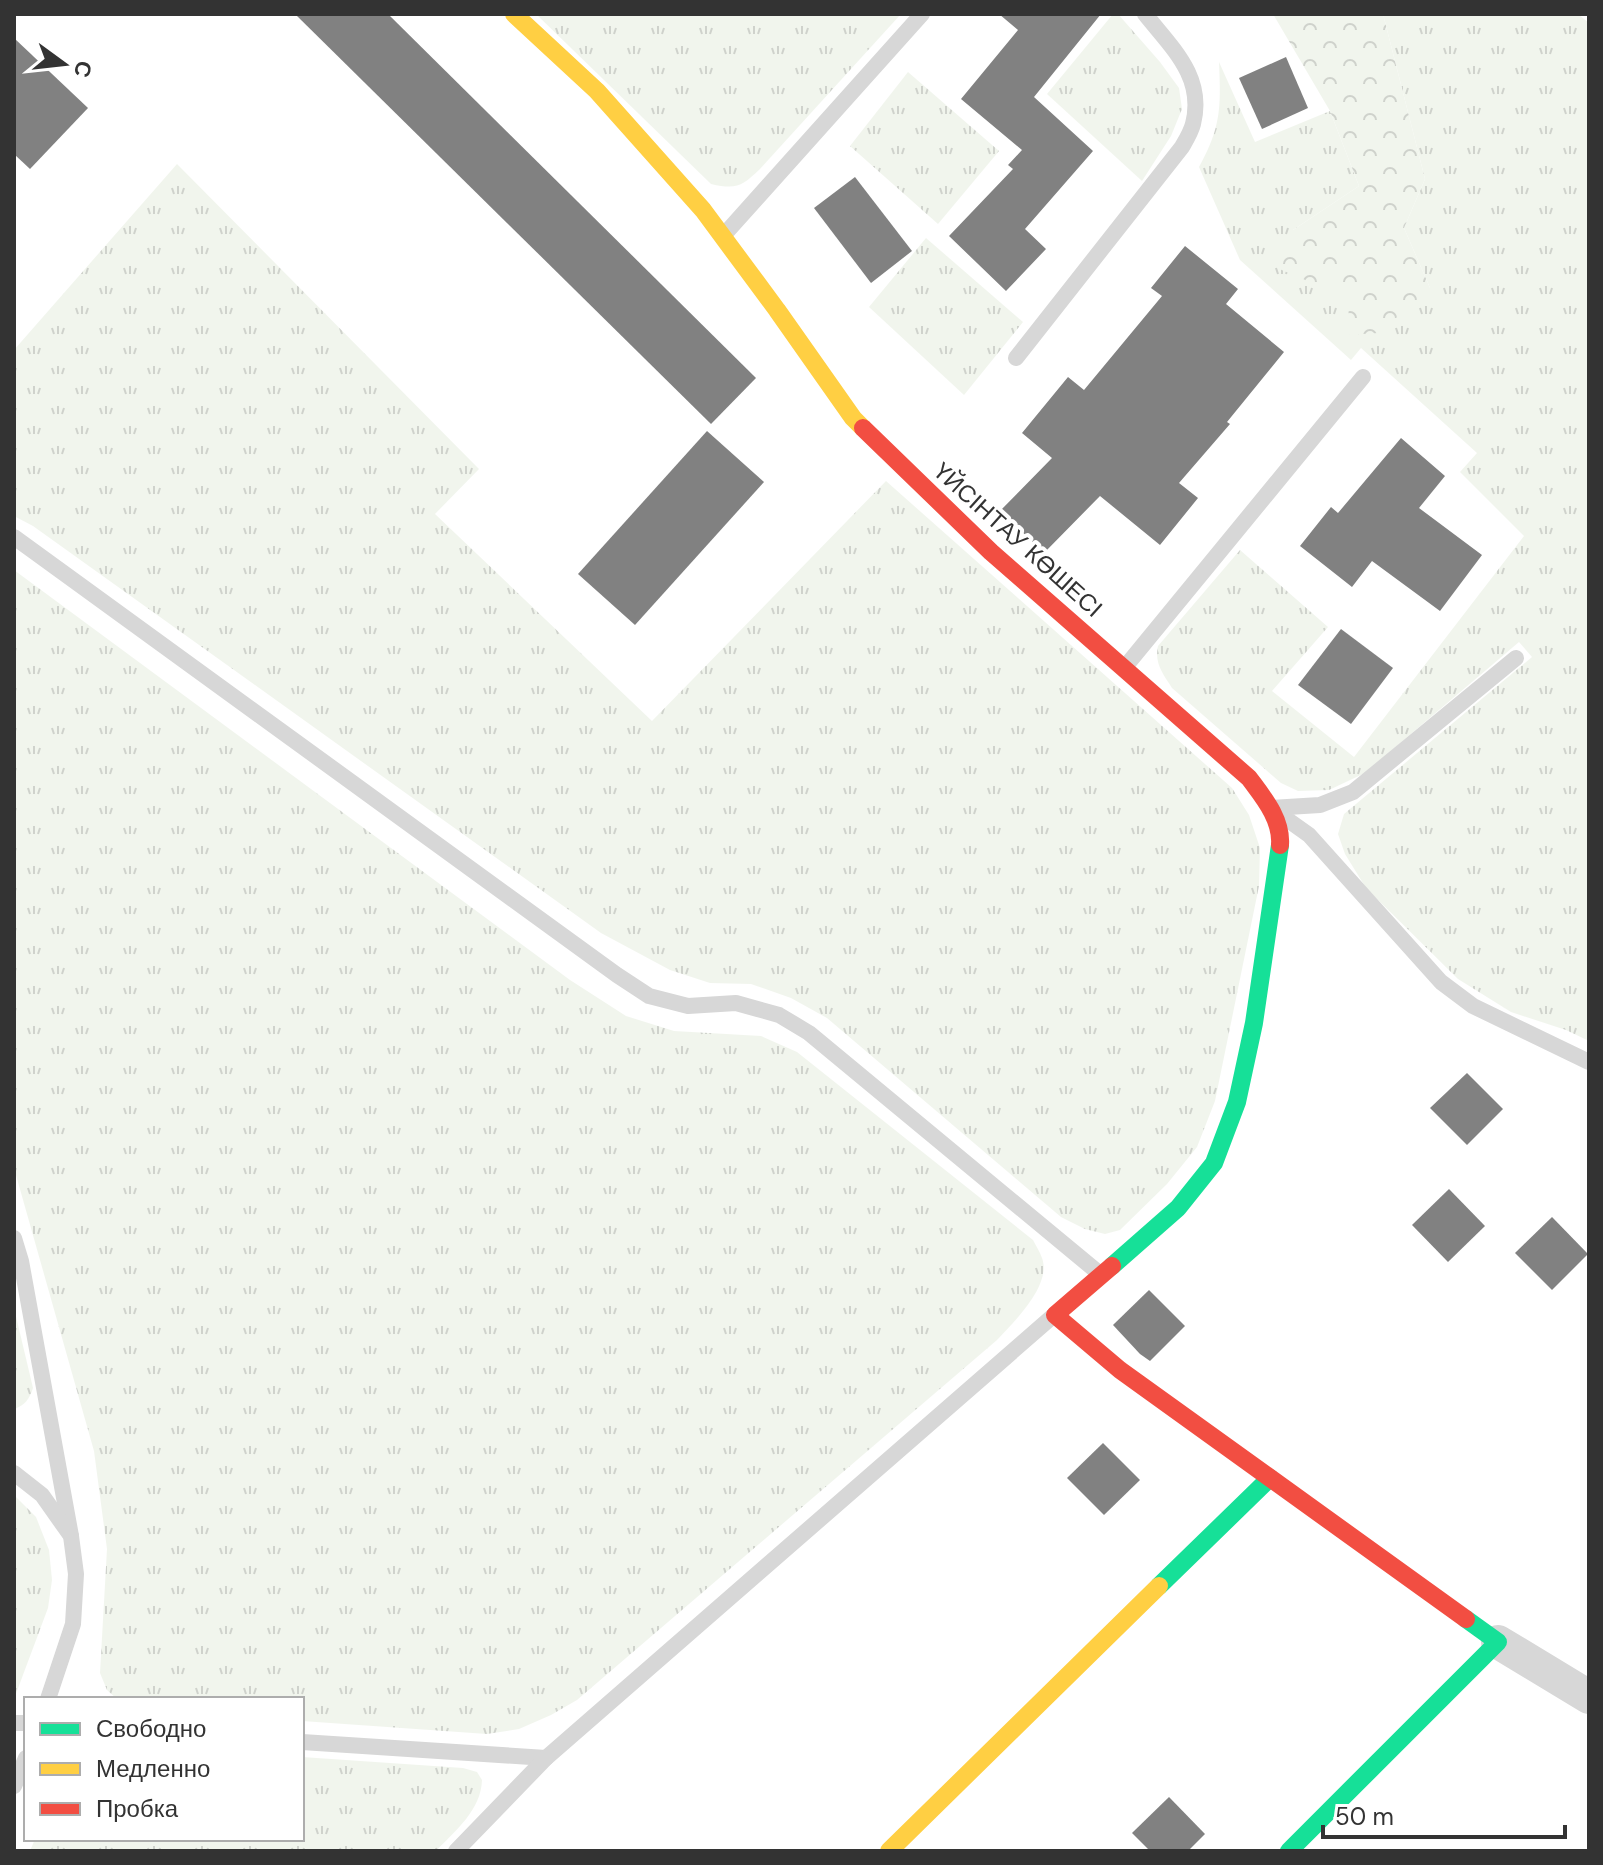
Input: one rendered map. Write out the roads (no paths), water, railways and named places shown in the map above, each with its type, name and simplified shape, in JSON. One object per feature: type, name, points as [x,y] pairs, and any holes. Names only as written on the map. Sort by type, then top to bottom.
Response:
[{"type":"street","name":"ҮЙСІНТАУ КӨШЕСІ","points":[[514,14],[597,91],[703,210],[853,418],[991,552],[1249,778],[1271,808],[1281,839],[1256,1011],[1237,1102],[1214,1163],[1178,1208],[1055,1315]]},
{"type":"street","points":[[1055,1315],[1120,1370],[1498,1642],[1589,1697]]},
{"type":"street","points":[[889,1851],[1270,1478]]},
{"type":"street","points":[[1289,1851],[1498,1642]]},
{"type":"lane","points":[[723,236],[922,14]]},
{"type":"lane","points":[[1016,358],[1182,147],[1193,125],[1196,100],[1192,77],[1145,14]]},
{"type":"lane","points":[[1124,668],[1363,377]]},
{"type":"lane","points":[[14,537],[649,996],[688,1006],[736,1003],[779,1015],[809,1033],[1101,1275]]},
{"type":"lane","points":[[1271,808],[1320,805],[1353,792],[1516,658]]},
{"type":"lane","points":[[1271,808],[1309,835],[1441,982],[1473,1006],[1589,1062]]},
{"type":"lane","points":[[14,1238],[21,1261],[76,1574],[73,1624],[49,1697]]},
{"type":"lane","points":[[456,1851],[546,1758],[1055,1315]]},
{"type":"lane","points":[[14,1473],[42,1495],[71,1536]]},
{"type":"lane","points":[[304,1742],[546,1758]]},
{"type":"lane","points":[[14,1786],[24,1763]]}]
